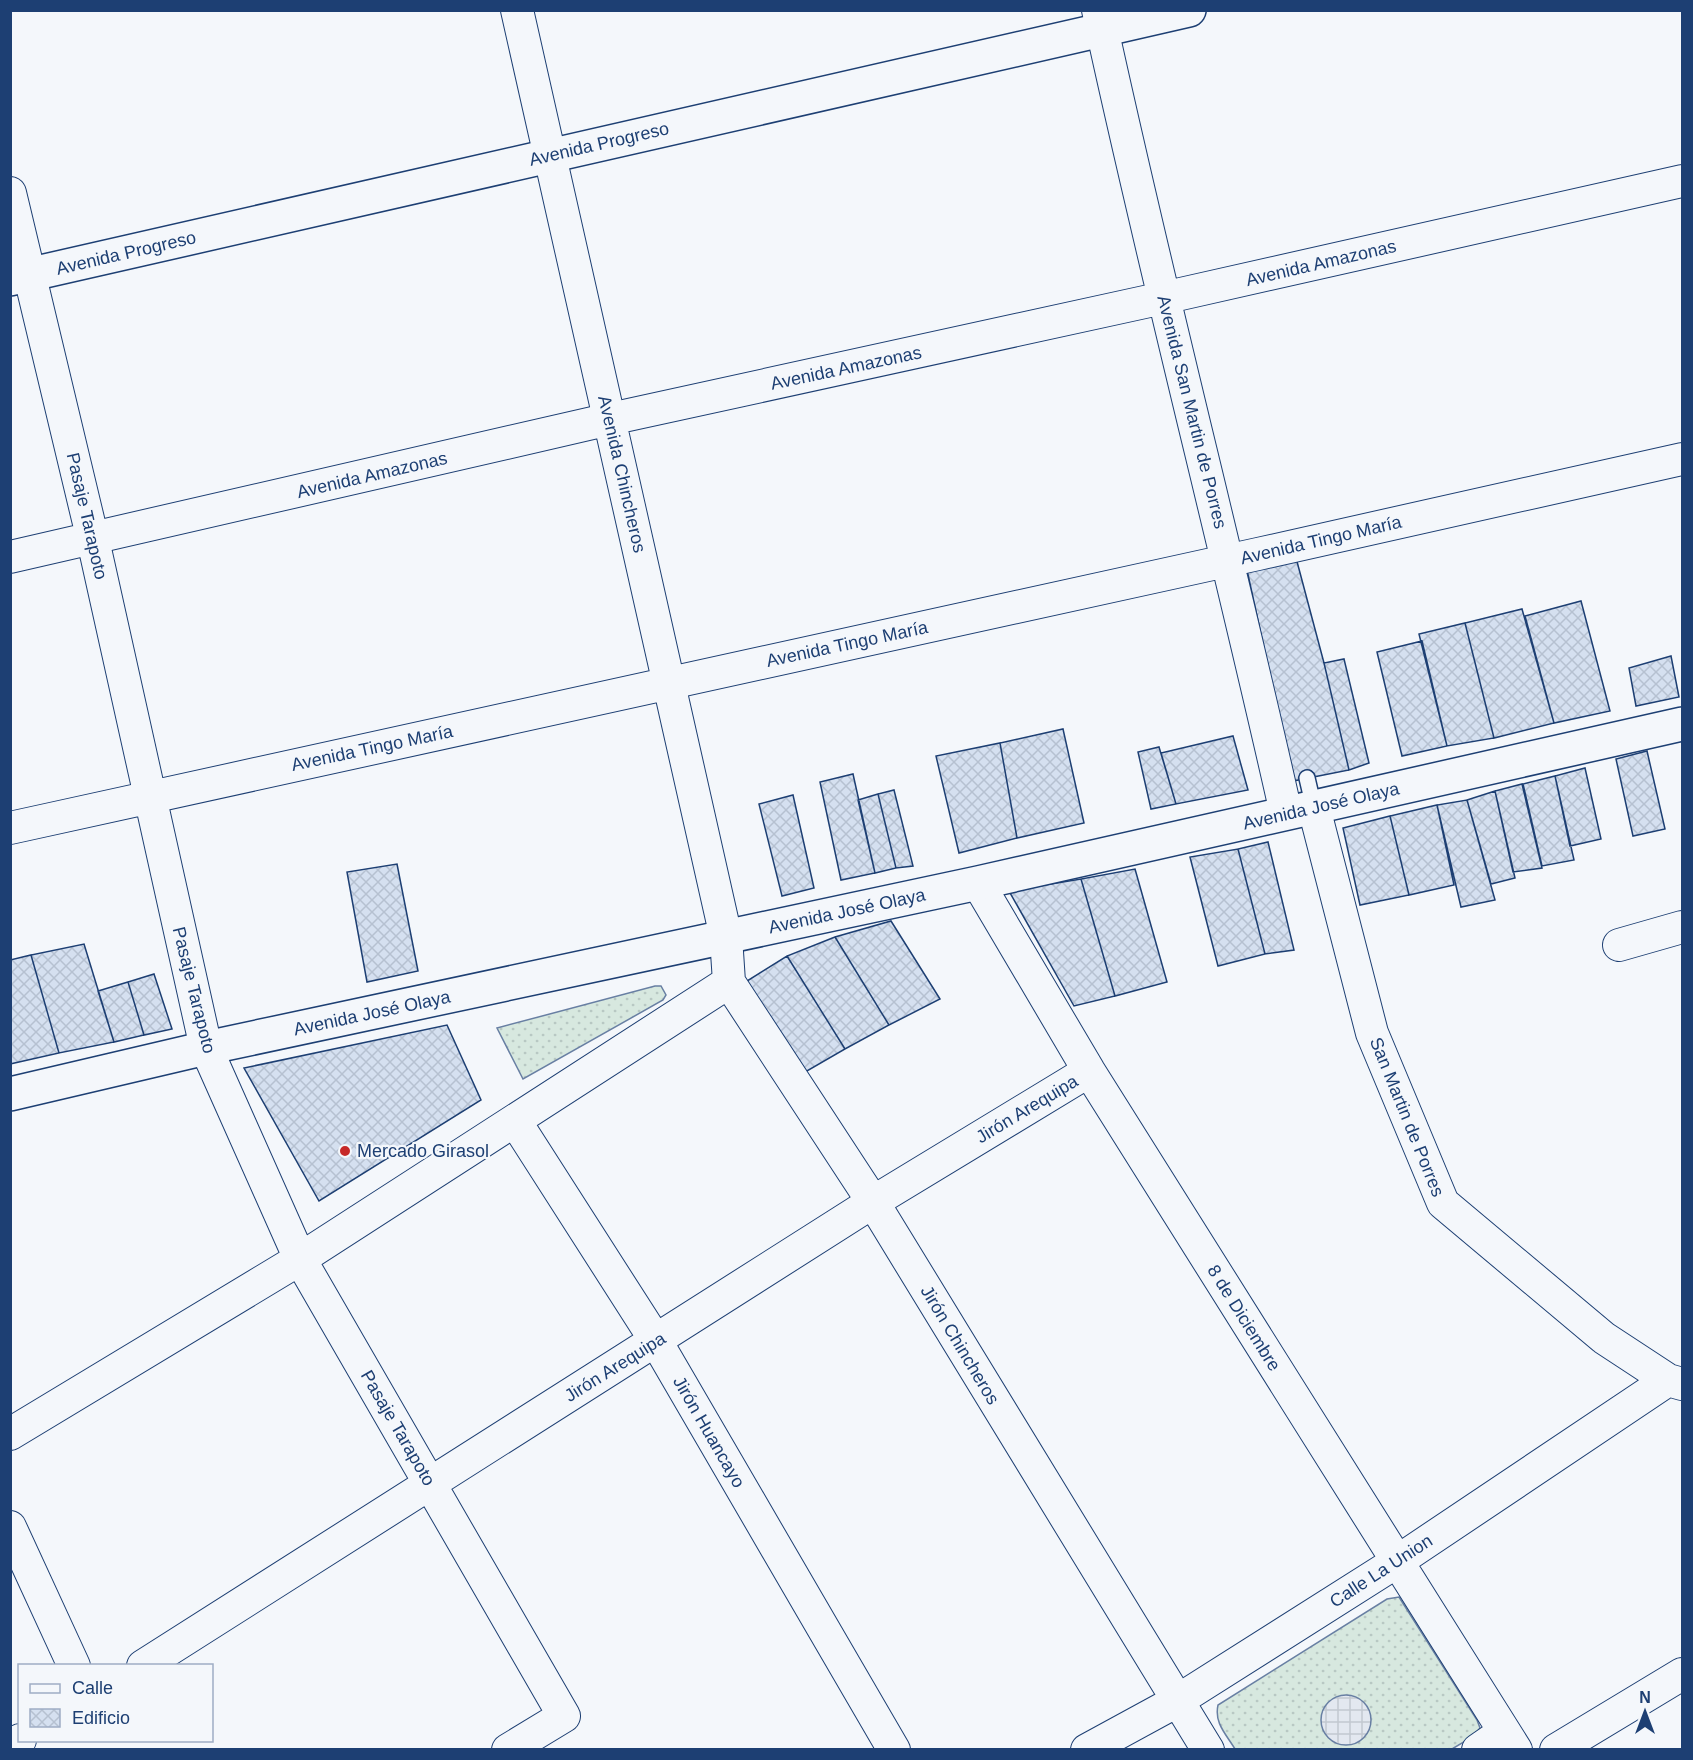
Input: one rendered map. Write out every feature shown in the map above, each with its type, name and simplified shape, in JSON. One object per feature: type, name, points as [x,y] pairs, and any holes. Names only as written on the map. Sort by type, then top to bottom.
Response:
[{"type":"street","name":"Avenida Chincheros","points":[[517,10],[726,937]]},
{"type":"street","name":"Avenida Progreso","points":[[20,277],[550,155],[1100,20],[1189,10]]},
{"type":"street","name":"Avenida San Martin de Porres","points":[[1100,20],[1163,298],[1249,560],[1244,596],[1295,791]]},
{"type":"street","name":"Avenida Amazonas","points":[[10,558],[610,419],[1683,182]]},
{"type":"street","name":"Pasaje Tarapoto","points":[[10,193],[20,277],[93,540],[206,1048],[300,1259],[564,1716],[508,1749]]},
{"type":"street","name":"Avenida Tingo María","points":[[10,828],[669,683],[1249,560],[1683,459]]},
{"type":"street","name":"Avenida José Olaya","points":[[10,1094],[206,1048],[978,883],[1295,791],[1683,724]]},
{"type":"street","name":"San Martin de Porres","points":[[1295,791],[1372,1033],[1443,1203],[1604,1338],[1675,1382]]},
{"type":"street","name":"8 de Diciembre","points":[[978,883],[1089,1071],[1510,1741]]},
{"type":"street","points":[[1619,945],[1683,927]]},
{"type":"street","name":"Jirón Chincheros","points":[[726,937],[729,982],[873,1202],[1208,1749]]},
{"type":"street","points":[[10,1434],[300,1259],[729,982]]},
{"type":"street","name":"Jirón Arequipa","points":[[145,1664],[873,1202],[1089,1071]]},
{"type":"street","name":"Jirón Huancayo","points":[[515,1121],[656,1341],[894,1749]]},
{"type":"street","name":"Calle La Union","points":[[1087,1749],[1177,1701],[1675,1382]]},
{"type":"street","points":[[10,1527],[74,1664]]},
{"type":"street","points":[[1556,1749],[1683,1674]]},
{"type":"street","points":[[1478,1749],[1510,1741]]},
{"type":"shaded area","points":[[661,986],[666,995],[663,1000],[523,1079],[497,1028]]},
{"type":"shaded area","points":[[1399,1597],[1477,1720],[1480,1728],[1474,1736],[1452,1749],[1235,1749],[1219,1723],[1218,1705],[1387,1599]]},
{"type":"shaded area","points":[[1351,1695],[1364,1702],[1370,1710],[1370,1730],[1364,1738],[1356,1744],[1341,1745],[1328,1738],[1322,1730],[1321,1715],[1328,1702],[1336,1696]]},
{"type":"building","points":[[1295,554],[1349,770],[1293,781],[1247,570]]},
{"type":"building","points":[[1581,601],[1610,711],[1554,723],[1525,616]]},
{"type":"building","points":[[1522,609],[1554,723],[1494,738],[1465,623]]},
{"type":"building","points":[[1465,623],[1494,738],[1447,746],[1419,634]]},
{"type":"building","points":[[1422,641],[1447,746],[1402,756],[1377,652]]},
{"type":"building","points":[[1671,656],[1679,697],[1636,706],[1629,668]]},
{"type":"building","points":[[1344,659],[1369,763],[1349,770],[1324,663]]},
{"type":"building","points":[[1063,729],[1084,823],[1017,838],[1000,743]]},
{"type":"building","points":[[1233,736],[1248,790],[1176,804],[1161,753]]},
{"type":"building","points":[[1000,743],[1017,838],[959,853],[936,756]]},
{"type":"building","points":[[1159,747],[1176,804],[1151,809],[1138,752]]},
{"type":"building","points":[[1647,751],[1665,829],[1633,836],[1616,759]]},
{"type":"building","points":[[1585,768],[1601,839],[1570,846],[1555,776]]},
{"type":"building","points":[[853,774],[875,873],[841,880],[820,782]]},
{"type":"building","points":[[1555,776],[1574,860],[1542,866],[1523,784]]},
{"type":"building","points":[[1522,784],[1542,868],[1513,872],[1495,791]]},
{"type":"building","points":[[894,790],[913,866],[896,868],[878,794]]},
{"type":"building","points":[[1495,791],[1515,878],[1491,884],[1467,800]]},
{"type":"building","points":[[878,794],[896,868],[875,873],[858,800]]},
{"type":"building","points":[[793,795],[814,888],[782,896],[759,804]]},
{"type":"building","points":[[1467,800],[1495,900],[1461,907],[1437,805]]},
{"type":"building","points":[[1437,805],[1454,885],[1409,895],[1390,816]]},
{"type":"building","points":[[1390,816],[1409,895],[1360,905],[1343,828]]},
{"type":"building","points":[[1268,842],[1294,950],[1265,954],[1238,849]]},
{"type":"building","points":[[1238,849],[1265,954],[1218,966],[1190,857]]},
{"type":"building","points":[[397,864],[418,971],[367,982],[347,872]]},
{"type":"building","points":[[1135,869],[1167,982],[1115,996],[1081,879]]},
{"type":"building","points":[[1081,879],[1115,996],[1074,1006],[1009,891]]},
{"type":"building","points":[[891,921],[940,999],[889,1025],[835,937]]},
{"type":"building","points":[[835,937],[889,1025],[845,1049],[787,956]]},
{"type":"building","points":[[84,944],[114,1042],[59,1053],[31,955]]},
{"type":"building","points":[[31,955],[59,1053],[10,1064],[10,960]]},
{"type":"building","points":[[787,956],[845,1049],[800,1075],[747,981]]},
{"type":"building","points":[[154,974],[172,1029],[144,1035],[128,982]]},
{"type":"building","points":[[128,982],[144,1035],[114,1042],[98,991]]},
{"type":"building","name":"Mercado Girasol","points":[[447,1025],[481,1100],[319,1201],[244,1068]]},
{"type":"place","name":"Mercado Girasol","points":[[345,1151]]}]
